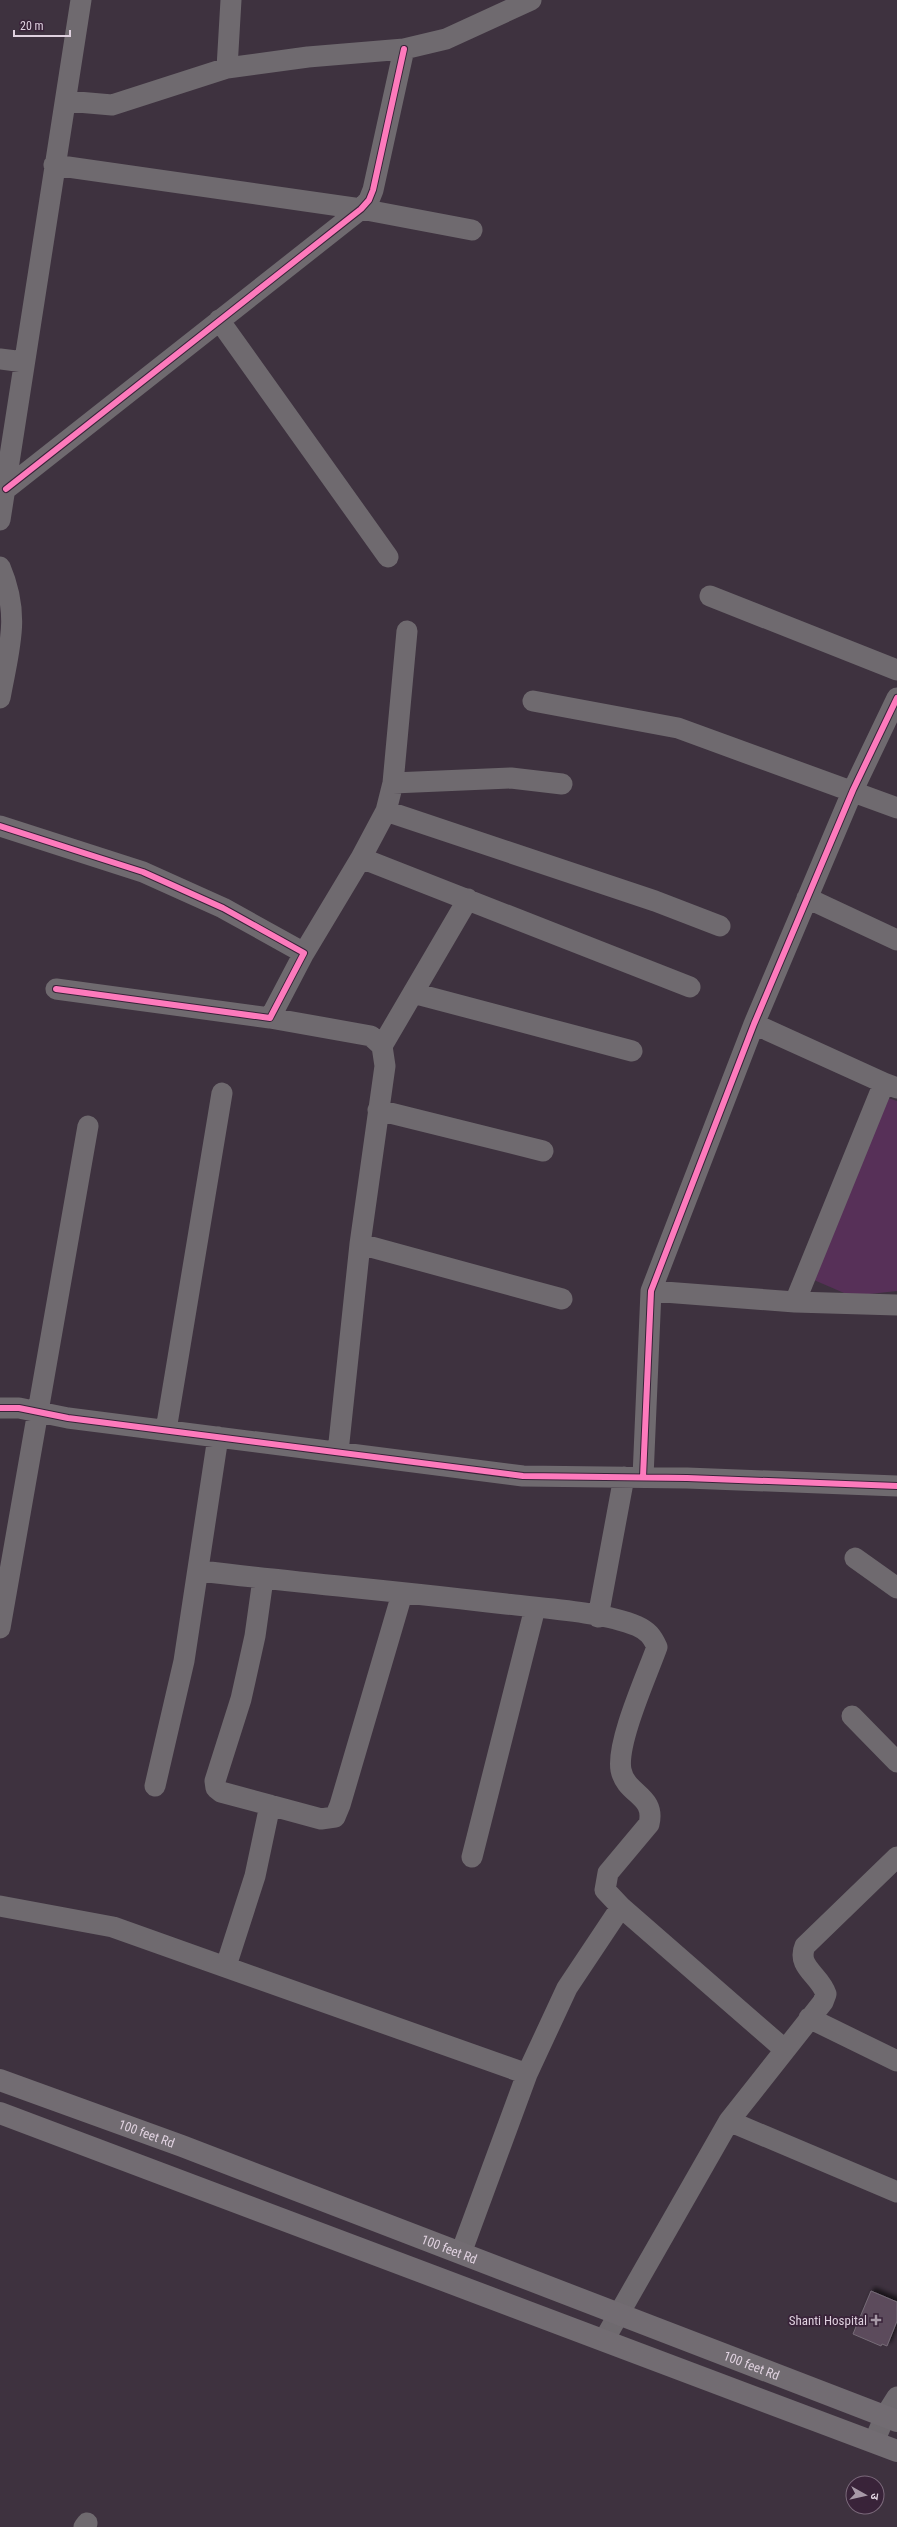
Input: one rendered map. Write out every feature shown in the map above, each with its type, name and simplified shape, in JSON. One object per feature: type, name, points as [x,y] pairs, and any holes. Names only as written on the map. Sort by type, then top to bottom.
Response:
[{"type":"main road","name":"100 feet Rd","points":[[0,2080],[461,2253],[891,2418]]},
{"type":"main road","points":[[0,2113],[897,2451]]},
{"type":"street","points":[[0,520],[6,489],[54,165],[66,101],[81,0]]},
{"type":"street","points":[[228,68],[231,0]]},
{"type":"street","points":[[66,101],[112,105],[228,68],[308,57],[404,49],[446,39],[531,0]]},
{"type":"street","points":[[6,489],[361,209],[369,200],[373,190],[404,49]]},
{"type":"street","points":[[54,165],[361,209],[472,230]]},
{"type":"street","points":[[219,320],[388,557]]},
{"type":"street","points":[[0,359],[24,362]]},
{"type":"street","points":[[0,567],[12,608],[11,634],[0,698]]},
{"type":"street","points":[[710,596],[897,670]]},
{"type":"street","points":[[270,1018],[304,953],[361,858],[386,811],[393,783],[407,631]]},
{"type":"street","points":[[598,1617],[634,1477],[651,1291],[754,1024],[853,790],[897,698]]},
{"type":"street","points":[[533,701],[678,728],[853,790],[897,808]]},
{"type":"street","points":[[393,783],[511,778],[562,784]]},
{"type":"street","points":[[386,811],[648,899],[720,926]]},
{"type":"street","points":[[0,826],[143,872],[224,908],[304,953]]},
{"type":"street","points":[[361,858],[690,987]]},
{"type":"street","points":[[807,898],[897,940]]},
{"type":"street","points":[[338,1452],[360,1244],[384,1066],[382,1046],[468,899]]},
{"type":"street","points":[[56,989],[270,1018],[371,1036],[382,1046]]},
{"type":"street","points":[[413,993],[632,1051]]},
{"type":"street","points":[[754,1024],[890,1085],[795,1302]]},
{"type":"street","points":[[166,1430],[222,1093]]},
{"type":"street","points":[[378,1110],[543,1151]]},
{"type":"street","points":[[0,1628],[88,1126]]},
{"type":"street","points":[[360,1244],[562,1299]]},
{"type":"street","points":[[651,1291],[795,1302],[897,1305]]},
{"type":"street","points":[[0,1408],[19,1408],[68,1418],[523,1476],[634,1477],[897,1486]]},
{"type":"street","points":[[155,1786],[184,1662],[200,1571],[218,1437]]},
{"type":"street","points":[[855,1558],[897,1588]]},
{"type":"street","points":[[200,1571],[535,1608],[598,1617],[636,1626],[651,1634],[657,1647],[625,1738],[621,1758],[622,1771],[628,1784],[649,1804],[651,1816],[649,1824],[608,1873],[605,1880],[605,1890],[621,1907],[784,2049]]},
{"type":"street","points":[[263,1579],[255,1636],[241,1699],[215,1781],[216,1788],[221,1792],[321,1819],[335,1817],[340,1806],[402,1594]]},
{"type":"street","points":[[472,1857],[535,1608]]},
{"type":"street","points":[[852,1716],[897,1762]]},
{"type":"street","points":[[226,1966],[256,1876],[270,1805]]},
{"type":"street","points":[[604,2340],[729,2121],[784,2049],[823,2002],[826,1994],[824,1986],[804,1964],[801,1954],[805,1946],[897,1857]]},
{"type":"street","points":[[0,1906],[112,1926],[527,2074]]},
{"type":"street","points":[[461,2253],[527,2074],[567,1988],[621,1907]]},
{"type":"street","points":[[809,2018],[897,2061]]},
{"type":"street","points":[[729,2121],[897,2192]]},
{"type":"street","points":[[874,2442],[891,2418],[897,2397]]},
{"type":"shaded area","points":[[885,1097],[897,1101],[897,1291],[851,1296],[807,1277]]},
{"type":"building","points":[[871,2291],[897,2302],[897,2321],[887,2346],[882,2344],[881,2346],[853,2334]]},
{"type":"cycle path","points":[[6,489],[361,209],[369,200],[373,190],[404,49]]},
{"type":"cycle path","points":[[643,1477],[651,1291],[754,1024],[853,790],[897,698]]},
{"type":"cycle path","points":[[0,826],[143,872],[223,908],[304,953],[270,1018],[56,989]]},
{"type":"cycle path","points":[[0,1408],[19,1408],[68,1418],[523,1476],[687,1478],[897,1486]]},
{"type":"place","name":"Shanti Hospital","points":[[876,2320]]}]
